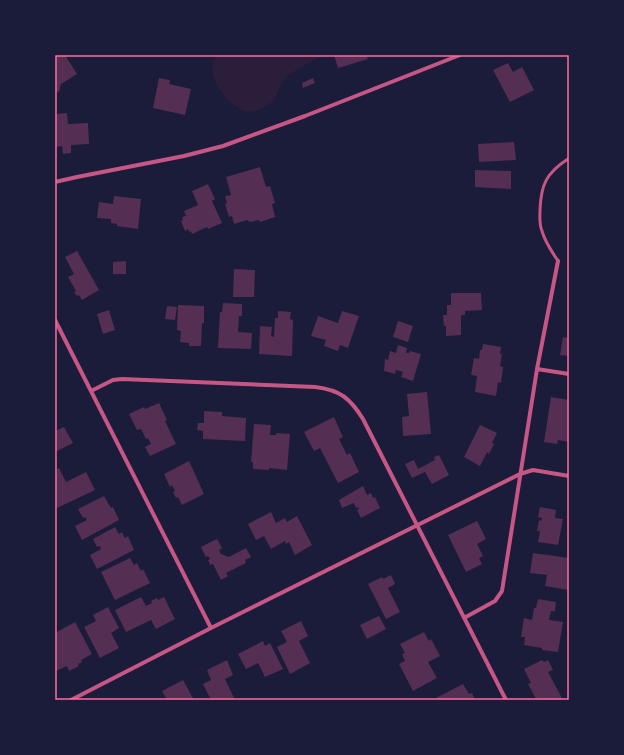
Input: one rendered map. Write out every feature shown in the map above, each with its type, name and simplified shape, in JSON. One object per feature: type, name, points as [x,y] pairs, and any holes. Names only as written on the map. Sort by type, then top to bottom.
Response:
[{"type":"street","points":[[55,182],[184,156],[223,146],[305,116],[460,55]]},
{"type":"street","points":[[464,618],[494,601],[502,591],[537,369],[558,261]]},
{"type":"street","points":[[55,320],[211,628]]},
{"type":"street","points":[[537,369],[569,374]]},
{"type":"street","points":[[91,391],[113,380],[122,379],[315,387],[336,391],[351,402],[358,410],[416,527],[506,700]]},
{"type":"street","points":[[71,700],[211,628],[520,474],[533,470],[569,476]]},
{"type":"lane","points":[[558,261],[541,231],[541,196],[548,177],[557,167],[568,159]]},
{"type":"shaded area","points":[[218,55],[322,55],[287,77],[281,85],[275,99],[271,103],[251,112],[236,107],[218,87],[212,71],[213,62]]},
{"type":"building","points":[[55,55],[65,55],[77,74],[61,84],[59,92],[55,91]]},
{"type":"building","points":[[334,55],[366,55],[368,59],[338,68]]},
{"type":"building","points":[[508,63],[513,72],[522,67],[534,90],[510,102],[493,70]]},
{"type":"building","points":[[159,78],[170,80],[169,84],[191,89],[185,115],[153,108]]},
{"type":"building","points":[[313,78],[315,83],[303,88],[302,83]]},
{"type":"building","points":[[67,113],[68,124],[88,123],[89,144],[71,145],[71,153],[63,154],[62,146],[55,147],[55,114]]},
{"type":"building","points":[[514,142],[516,160],[479,162],[478,144]]},
{"type":"building","points":[[260,167],[266,187],[270,186],[275,203],[272,204],[275,217],[260,222],[259,220],[250,222],[247,220],[234,224],[232,216],[229,217],[225,204],[227,203],[225,196],[231,195],[226,177]]},
{"type":"building","points":[[475,170],[511,171],[511,189],[475,187]]},
{"type":"building","points":[[208,184],[215,199],[212,201],[222,223],[208,229],[207,227],[192,234],[188,229],[185,231],[181,221],[183,220],[182,217],[186,216],[184,211],[198,205],[192,191]]},
{"type":"building","points":[[114,196],[141,199],[138,229],[117,226],[117,224],[111,223],[111,219],[97,218],[99,202],[113,204]]},
{"type":"building","points":[[77,251],[99,290],[82,300],[79,295],[77,296],[74,292],[76,291],[68,277],[74,274],[65,257]]},
{"type":"building","points":[[126,261],[126,274],[113,274],[113,262]]},
{"type":"building","points":[[234,269],[255,270],[254,297],[233,297]]},
{"type":"building","points":[[451,293],[481,293],[482,310],[465,311],[465,315],[461,315],[461,335],[446,336],[446,326],[444,326],[443,315],[447,315],[447,305],[451,305]]},
{"type":"building","points":[[223,303],[242,304],[242,316],[239,316],[238,332],[252,333],[251,349],[218,348],[220,312],[222,312]]},
{"type":"building","points":[[178,305],[204,306],[204,323],[202,323],[201,346],[189,346],[189,343],[180,342],[181,331],[177,330]]},
{"type":"building","points":[[167,306],[177,307],[175,320],[165,319]]},
{"type":"building","points":[[109,310],[115,330],[103,334],[97,314]]},
{"type":"building","points":[[278,311],[291,312],[290,319],[293,320],[292,356],[259,354],[260,326],[272,327],[271,336],[274,337],[275,318],[278,318]]},
{"type":"building","points":[[342,311],[359,316],[348,348],[340,345],[338,351],[324,346],[326,340],[311,336],[318,316],[338,323]]},
{"type":"building","points":[[398,321],[413,326],[408,342],[393,337]]},
{"type":"building","points":[[563,337],[569,338],[569,356],[560,355]]},
{"type":"building","points":[[483,344],[501,347],[500,354],[502,354],[500,366],[503,367],[501,383],[498,382],[496,396],[475,392],[477,376],[471,375],[474,358],[479,359],[480,350],[482,350]]},
{"type":"building","points":[[398,345],[407,348],[406,353],[409,353],[410,351],[421,354],[413,381],[401,377],[403,372],[396,370],[395,374],[384,371],[385,359],[388,360],[390,351],[396,353]]},
{"type":"building","points":[[427,392],[431,434],[403,436],[402,417],[409,416],[407,394]]},
{"type":"building","points":[[551,397],[569,400],[569,442],[558,440],[557,444],[544,442]]},
{"type":"building","points":[[159,403],[167,420],[165,421],[176,444],[150,456],[145,447],[151,444],[148,438],[146,439],[141,429],[137,430],[129,414],[144,407],[145,409]]},
{"type":"building","points":[[204,411],[222,412],[222,416],[246,418],[245,441],[203,439],[203,431],[197,430],[198,423],[204,423]]},
{"type":"building","points":[[334,417],[343,437],[339,439],[347,455],[350,453],[359,472],[338,483],[320,448],[314,451],[304,432]]},
{"type":"building","points":[[254,424],[271,425],[270,435],[276,435],[276,433],[290,434],[287,470],[269,468],[269,470],[253,469],[253,462],[251,462]]},
{"type":"building","points":[[480,425],[497,433],[489,454],[487,452],[480,466],[464,457]]},
{"type":"building","points":[[64,427],[73,443],[55,452],[55,431]]},
{"type":"building","points":[[439,455],[449,475],[432,484],[425,472],[412,478],[405,464],[414,460],[418,469],[435,460],[434,457]]},
{"type":"building","points":[[189,461],[204,494],[182,505],[178,497],[176,498],[172,485],[170,487],[164,474]]},
{"type":"building","points":[[59,468],[66,482],[86,472],[95,490],[57,508],[55,504],[55,470]]},
{"type":"building","points":[[363,486],[367,495],[371,493],[373,498],[375,497],[380,508],[361,518],[357,510],[359,509],[358,507],[356,508],[354,503],[342,508],[339,500]]},
{"type":"building","points":[[104,496],[111,508],[113,507],[119,520],[82,540],[75,526],[87,520],[85,517],[83,518],[78,509]]},
{"type":"building","points":[[540,507],[556,510],[555,518],[563,519],[558,545],[538,542],[540,531],[537,531],[539,520],[541,521],[542,518],[538,517]]},
{"type":"building","points":[[271,512],[276,523],[285,518],[287,522],[297,516],[312,545],[295,555],[289,542],[286,544],[285,541],[271,549],[264,536],[256,540],[248,524]]},
{"type":"building","points":[[477,521],[486,539],[477,544],[483,556],[479,558],[482,564],[466,572],[448,535]]},
{"type":"building","points":[[115,527],[119,534],[122,532],[125,538],[128,536],[134,550],[97,569],[90,555],[101,549],[100,546],[97,547],[93,539]]},
{"type":"building","points":[[217,539],[222,548],[219,550],[221,554],[229,557],[246,548],[251,557],[245,560],[246,563],[226,573],[228,576],[221,580],[213,564],[210,565],[208,560],[210,559],[208,556],[206,557],[201,547]]},
{"type":"building","points":[[533,553],[569,558],[569,590],[545,586],[547,575],[530,573]]},
{"type":"building","points":[[130,558],[134,565],[137,563],[141,571],[143,569],[150,583],[115,600],[101,572]]},
{"type":"building","points":[[391,575],[395,584],[388,588],[400,612],[386,619],[368,584],[382,577],[383,579]]},
{"type":"building","points":[[141,597],[146,606],[157,598],[158,600],[164,597],[175,619],[156,629],[151,620],[126,632],[115,610]]},
{"type":"building","points":[[538,599],[556,602],[555,611],[551,611],[549,620],[563,622],[558,652],[542,650],[542,648],[524,645],[525,637],[521,637],[524,618],[532,620],[534,608],[536,608]]},
{"type":"building","points":[[108,607],[119,628],[111,633],[119,648],[100,658],[84,627],[96,621],[93,615]]},
{"type":"building","points":[[379,616],[386,629],[367,639],[360,625]]},
{"type":"building","points":[[301,621],[308,636],[299,641],[310,663],[290,674],[277,647],[287,642],[281,631]]},
{"type":"building","points":[[75,622],[92,654],[81,660],[82,662],[78,664],[79,666],[69,671],[67,666],[56,671],[55,633]]},
{"type":"building","points":[[424,632],[429,641],[431,639],[440,656],[428,662],[437,678],[413,691],[399,664],[405,661],[402,654],[405,653],[400,644]]},
{"type":"building","points":[[263,641],[265,646],[270,643],[283,669],[265,677],[258,663],[246,669],[238,654]]},
{"type":"building","points":[[227,660],[233,675],[225,679],[235,700],[211,700],[203,684],[211,680],[207,670]]},
{"type":"building","points":[[542,660],[544,662],[548,660],[553,670],[548,672],[563,700],[536,699],[528,684],[531,683],[524,669]]},
{"type":"building","points":[[183,680],[194,700],[167,700],[162,691]]},
{"type":"building","points":[[463,684],[469,694],[472,693],[475,700],[437,700],[436,698]]}]
